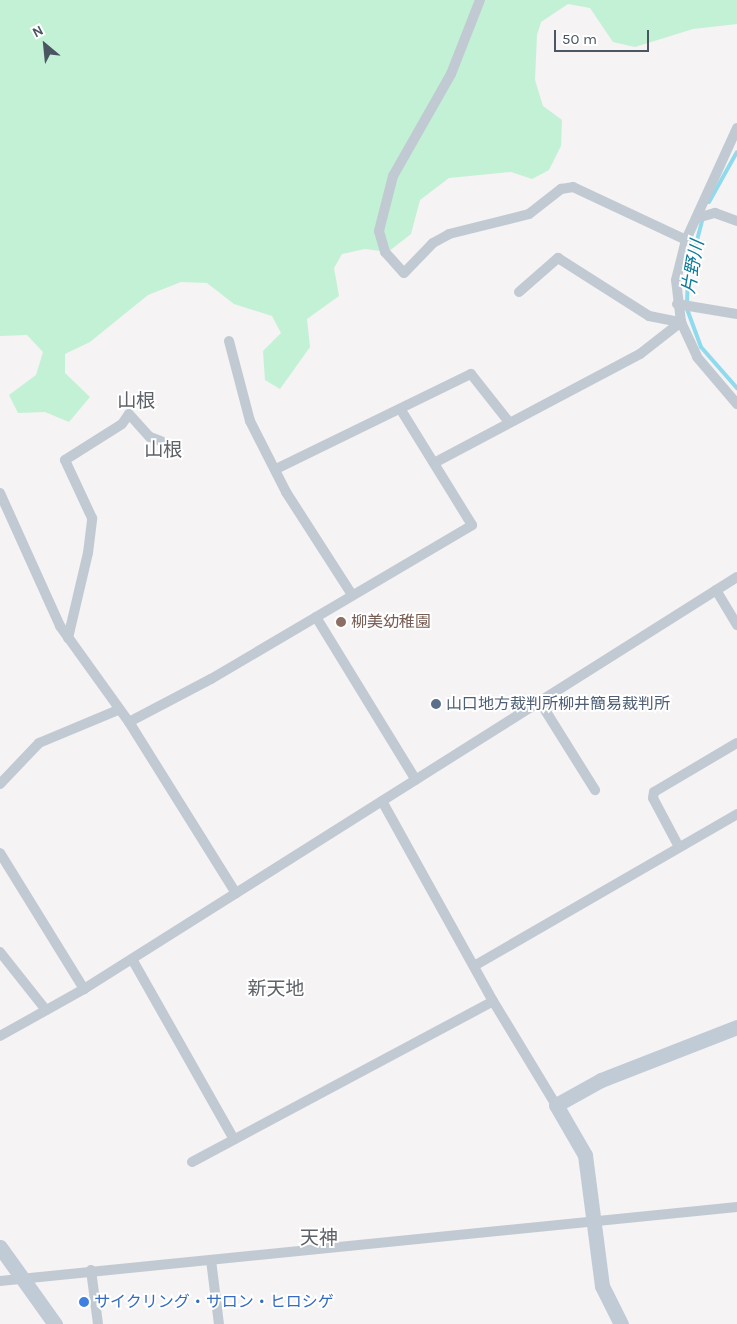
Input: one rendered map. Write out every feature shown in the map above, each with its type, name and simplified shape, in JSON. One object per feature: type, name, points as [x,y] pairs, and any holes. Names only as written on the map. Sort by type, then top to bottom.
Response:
[{"type":"street","points":[[480,0],[451,74],[393,176],[379,231],[385,252],[404,273],[434,243],[449,234],[529,214],[561,189],[573,187],[686,240]]},
{"type":"street","points":[[737,128],[686,240],[678,263],[683,303],[681,322],[697,357],[737,404]]},
{"type":"street","points":[[697,218],[715,213],[737,221]]},
{"type":"street","points":[[519,292],[558,258],[649,316],[681,322]]},
{"type":"street","points":[[683,303],[737,314]]},
{"type":"street","points":[[434,463],[640,354],[681,322]]},
{"type":"street","points":[[229,341],[239,366],[244,407],[276,469],[352,595]]},
{"type":"street","points":[[276,469],[401,410],[471,374],[509,422]]},
{"type":"street","points":[[129,722],[316,617],[472,525],[401,410]]},
{"type":"street","points":[[68,638],[92,518],[65,460],[114,429],[130,414],[150,437],[161,442]]},
{"type":"street","points":[[0,492],[68,638],[118,710],[129,722],[236,893]]},
{"type":"street","points":[[0,1036],[84,989],[737,576]]},
{"type":"street","points":[[716,590],[737,625]]},
{"type":"street","points":[[316,617],[416,780]]},
{"type":"street","points":[[540,702],[595,790]]},
{"type":"street","points":[[0,784],[39,743],[118,710]]},
{"type":"street","points":[[679,847],[653,798],[654,792],[737,743]]},
{"type":"street","points":[[382,800],[493,1001],[585,1155],[596,1221],[602,1286],[622,1324]]},
{"type":"street","points":[[474,966],[737,814]]},
{"type":"street","points":[[0,853],[84,989]]},
{"type":"street","points":[[0,952],[46,1010]]},
{"type":"street","points":[[132,959],[234,1139]]},
{"type":"street","points":[[192,1162],[493,1001]]},
{"type":"street","points":[[556,1106],[602,1080],[737,1027]]},
{"type":"street","points":[[0,1280],[737,1207]]},
{"type":"street","points":[[0,1247],[55,1324]]},
{"type":"street","points":[[211,1260],[219,1324]]},
{"type":"street","points":[[91,1270],[98,1324]]},
{"type":"green space","points":[[0,0],[737,0],[737,24],[693,29],[635,47],[613,42],[590,8],[568,4],[541,22],[537,35],[535,80],[543,106],[562,120],[561,146],[549,170],[532,179],[511,172],[449,178],[420,200],[411,234],[388,252],[365,249],[342,254],[334,268],[339,296],[307,319],[310,347],[280,389],[265,380],[263,351],[281,333],[272,316],[234,304],[207,283],[181,282],[148,295],[90,342],[65,354],[65,373],[90,397],[69,422],[45,412],[18,413],[9,395],[36,375],[43,352],[27,335],[0,336]]},
{"type":"waterway","name":"片野川","points":[[709,202],[737,152]]},
{"type":"waterway","name":"片野川","points":[[702,221],[688,275],[687,309],[701,347],[737,388]]},
{"type":"place","name":"柳美幼稚園","points":[[341,622]]},
{"type":"place","name":"山口地方裁判所柳井簡易裁判所","points":[[436,704]]},
{"type":"place","name":"サイクリング・サロン・ヒロシゲ","points":[[84,1302]]},
{"type":"district","name":"山根","points":[[136,402]]},
{"type":"district","name":"山根","points":[[163,451]]},
{"type":"district","name":"新天地","points":[[276,990]]},
{"type":"district","name":"天神","points":[[319,1239]]}]
